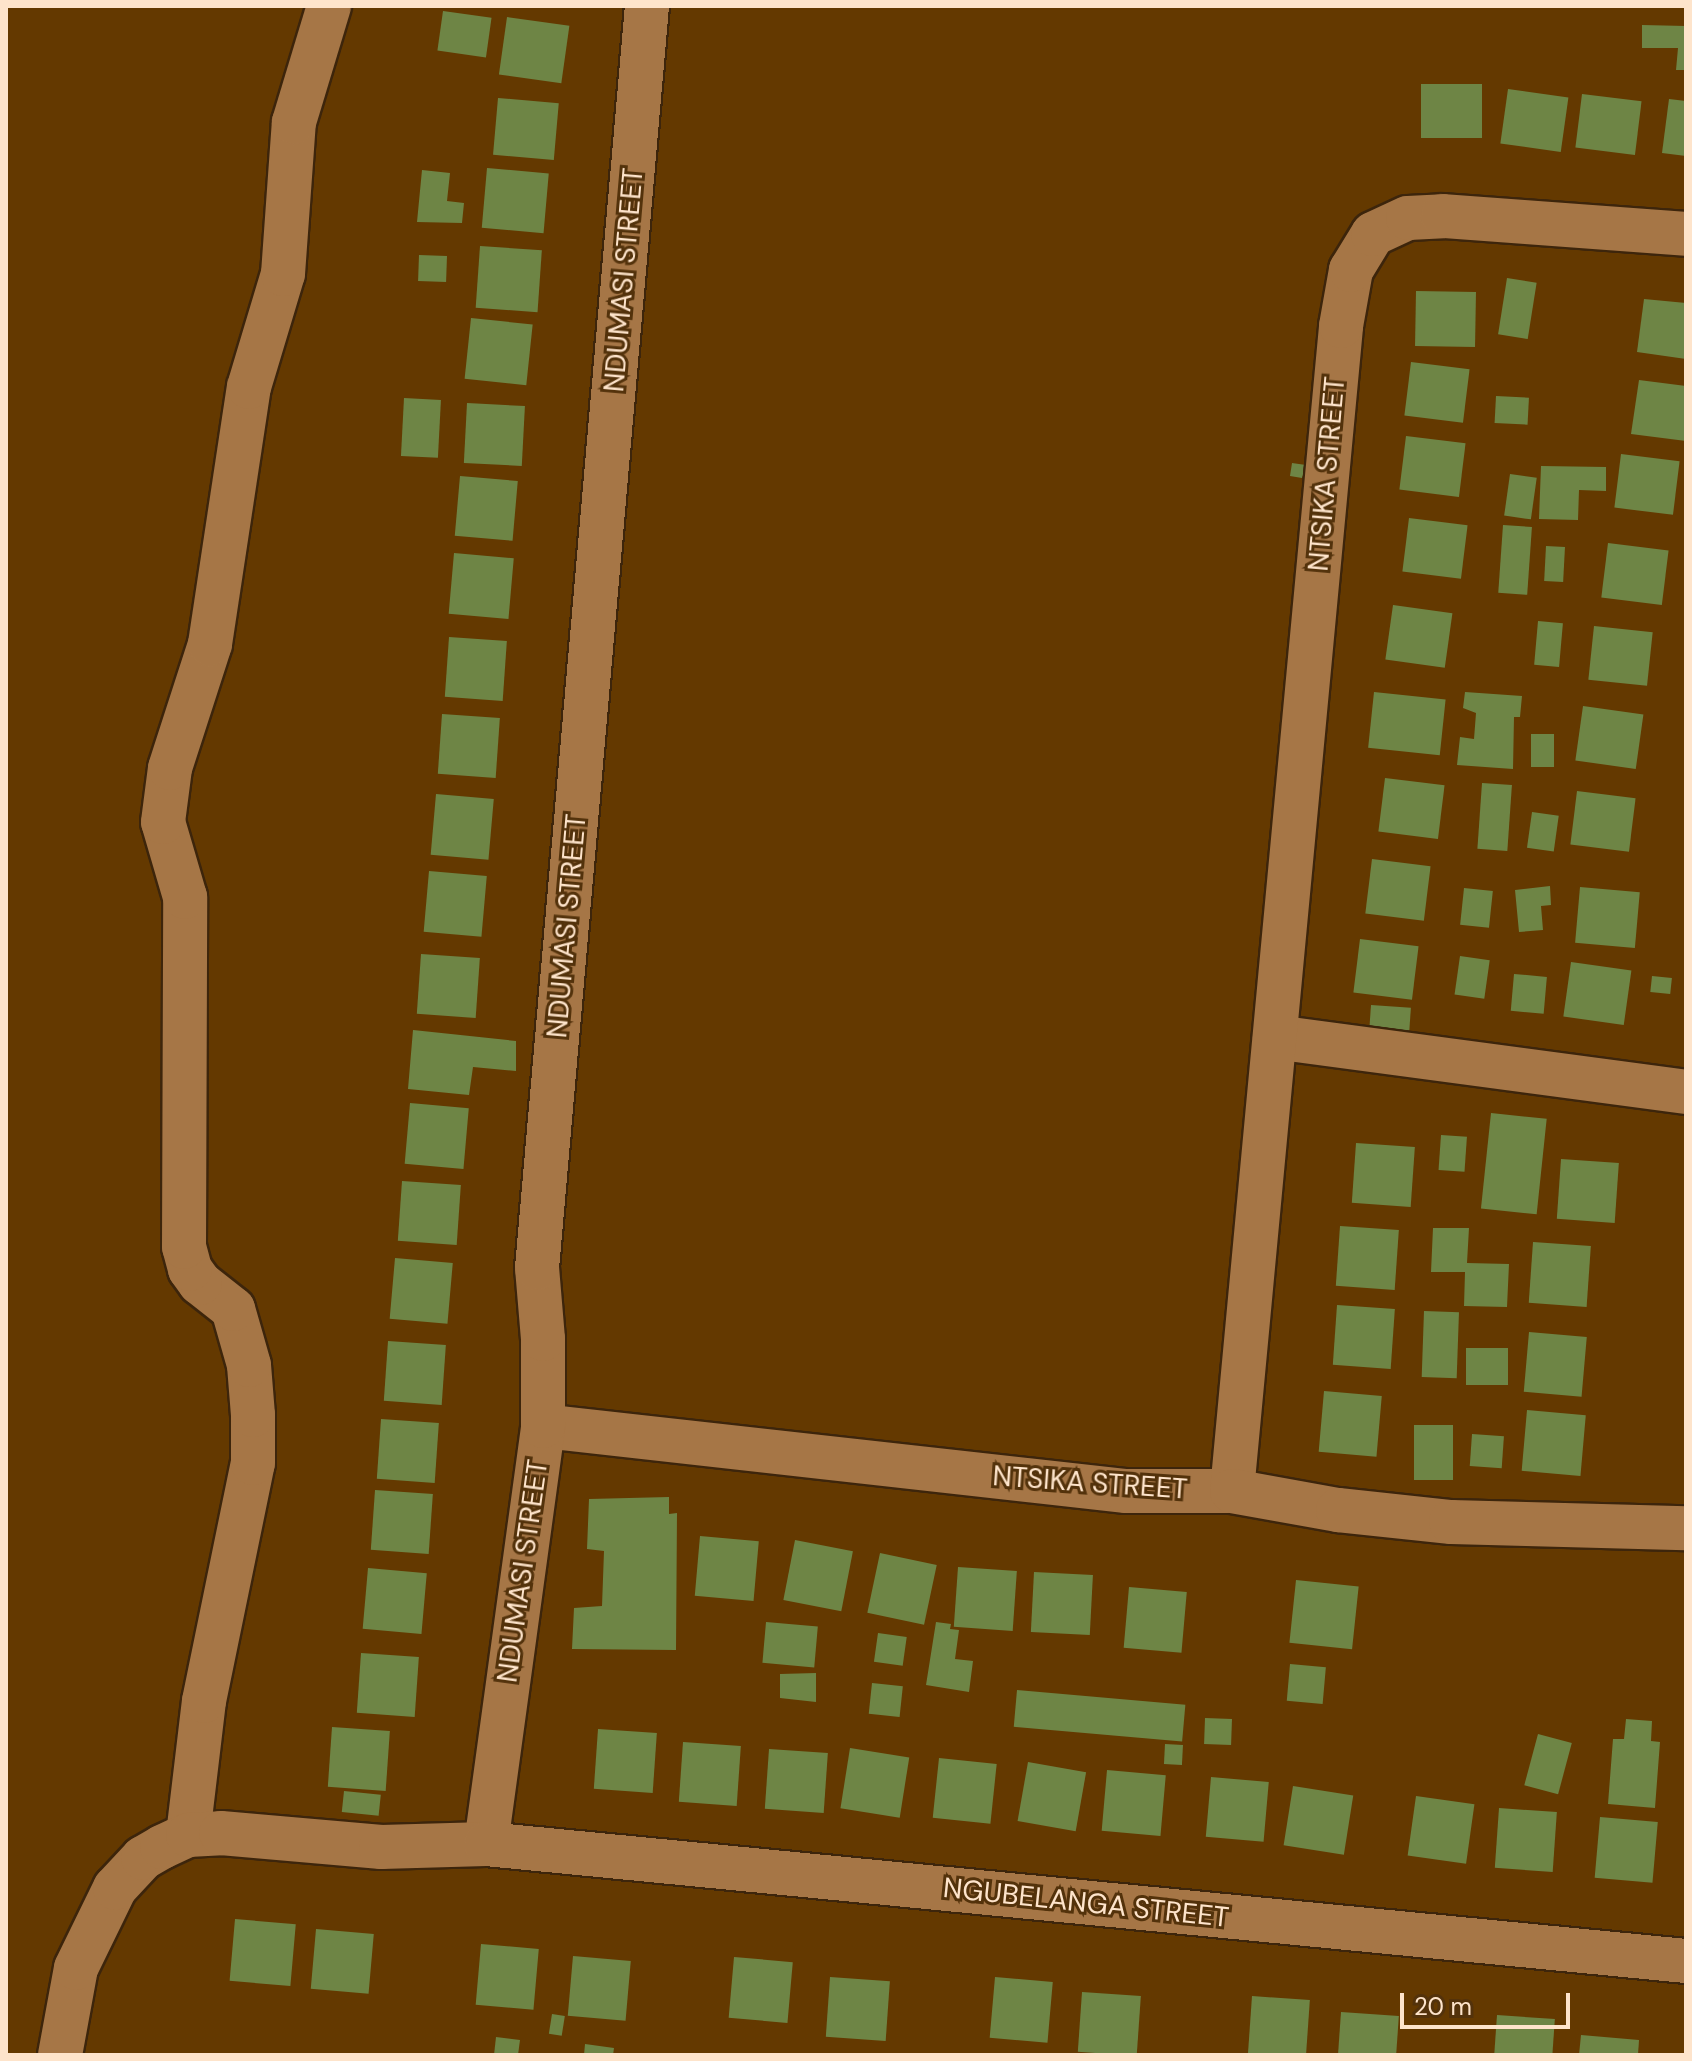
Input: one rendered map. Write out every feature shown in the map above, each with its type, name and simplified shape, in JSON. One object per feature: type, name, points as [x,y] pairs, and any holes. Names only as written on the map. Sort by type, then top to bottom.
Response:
[{"type":"street","points":[[60,2055],[76,1968],[115,1888],[143,1858],[188,1835],[204,1701],[253,1463],[249,1365],[233,1309],[200,1283],[190,1269],[184,1247],[185,897],[163,822],[170,768],[210,644],[249,387],[283,274],[294,122],[329,6]]},
{"type":"street","name":"NDUMASI STREET","points":[[486,1844],[543,1426],[543,1339],[537,1268],[647,6]]},
{"type":"street","name":"NTSIKA STREET","points":[[543,1426],[1126,1491],[1232,1491],[1341,326],[1351,270],[1357,254],[1373,234],[1388,225],[1420,218],[1686,234]]},
{"type":"street","points":[[1275,1037],[1686,1092]]},
{"type":"street","points":[[1232,1491],[1338,1510],[1451,1522],[1686,1528]]},
{"type":"street","name":"NGUBELANGA STREET","points":[[188,1835],[221,1833],[381,1847],[486,1844],[1686,1961]]},
{"type":"building","points":[[443,11],[492,18],[486,57],[437,51]]},
{"type":"building","points":[[507,17],[569,26],[561,83],[499,74]]},
{"type":"building","points":[[1642,25],[1686,26],[1686,70],[1676,70],[1678,48],[1642,48]]},
{"type":"building","points":[[1421,84],[1482,84],[1482,138],[1421,138]]},
{"type":"building","points":[[1508,89],[1568,97],[1561,152],[1500,143]]},
{"type":"building","points":[[1582,94],[1642,101],[1635,155],[1575,148]]},
{"type":"building","points":[[498,98],[559,103],[554,160],[493,155]]},
{"type":"building","points":[[1669,99],[1686,101],[1686,156],[1662,153]]},
{"type":"building","points":[[487,168],[549,173],[544,233],[482,228]]},
{"type":"building","points":[[422,170],[450,173],[447,201],[464,203],[462,223],[417,222]]},
{"type":"building","points":[[480,246],[542,250],[538,312],[476,308]]},
{"type":"building","points":[[419,255],[447,256],[446,282],[418,281]]},
{"type":"building","points":[[1507,278],[1537,283],[1528,339],[1498,334]]},
{"type":"building","points":[[1416,291],[1476,292],[1475,347],[1415,346]]},
{"type":"building","points":[[1644,299],[1686,303],[1686,359],[1637,352]]},
{"type":"building","points":[[471,318],[533,324],[526,385],[465,379]]},
{"type":"building","points":[[1411,362],[1470,369],[1463,423],[1404,416]]},
{"type":"building","points":[[1639,380],[1686,386],[1686,441],[1631,434]]},
{"type":"building","points":[[1496,396],[1529,398],[1528,425],[1495,423]]},
{"type":"building","points":[[404,398],[441,400],[438,458],[401,456]]},
{"type":"building","points":[[467,403],[525,406],[522,466],[464,463]]},
{"type":"building","points":[[1406,436],[1466,443],[1459,497],[1399,490]]},
{"type":"building","points":[[1621,454],[1680,461],[1673,515],[1614,508]]},
{"type":"building","points":[[1292,463],[1306,465],[1302,478],[1290,476]]},
{"type":"building","points":[[1541,466],[1606,467],[1606,491],[1579,490],[1578,520],[1539,519]]},
{"type":"building","points":[[1510,474],[1537,478],[1531,519],[1504,516]]},
{"type":"building","points":[[460,476],[518,481],[513,541],[455,536]]},
{"type":"building","points":[[1409,518],[1468,525],[1461,579],[1402,572]]},
{"type":"building","points":[[1503,525],[1532,527],[1527,595],[1498,593]]},
{"type":"building","points":[[1608,543],[1669,550],[1662,605],[1601,598]]},
{"type":"building","points":[[1546,546],[1565,547],[1563,582],[1544,581]]},
{"type":"building","points":[[454,553],[514,558],[508,619],[449,614]]},
{"type":"building","points":[[1393,605],[1452,613],[1445,668],[1385,659]]},
{"type":"building","points":[[1538,621],[1563,623],[1559,667],[1534,665]]},
{"type":"building","points":[[1594,626],[1653,632],[1647,686],[1588,680]]},
{"type":"building","points":[[449,637],[507,641],[503,701],[445,697]]},
{"type":"building","points":[[1374,692],[1446,700],[1440,755],[1368,748]]},
{"type":"building","points":[[1465,692],[1522,696],[1520,717],[1514,717],[1513,769],[1457,765],[1460,737],[1474,739],[1476,713],[1463,708]]},
{"type":"building","points":[[1583,706],[1643,714],[1636,769],[1575,760]]},
{"type":"building","points":[[442,714],[500,718],[496,778],[438,774]]},
{"type":"building","points":[[1531,734],[1554,734],[1554,767],[1531,767]]},
{"type":"building","points":[[1385,778],[1445,785],[1438,839],[1378,832]]},
{"type":"building","points":[[1482,783],[1512,785],[1507,851],[1477,849]]},
{"type":"building","points":[[1577,791],[1636,798],[1629,852],[1570,845]]},
{"type":"building","points":[[436,794],[494,799],[488,860],[431,855]]},
{"type":"building","points":[[1532,812],[1559,816],[1554,851],[1527,848]]},
{"type":"building","points":[[1372,859],[1431,866],[1424,921],[1365,914]]},
{"type":"building","points":[[429,871],[487,876],[481,937],[424,932]]},
{"type":"building","points":[[1550,886],[1551,905],[1541,906],[1543,930],[1519,932],[1515,890]]},
{"type":"building","points":[[1580,887],[1640,892],[1635,948],[1575,943]]},
{"type":"building","points":[[1464,888],[1493,891],[1489,928],[1460,925]]},
{"type":"building","points":[[1360,939],[1419,946],[1412,1000],[1353,993]]},
{"type":"building","points":[[421,954],[480,958],[476,1018],[417,1014]]},
{"type":"building","points":[[1460,956],[1490,960],[1484,999],[1455,995]]},
{"type":"building","points":[[1571,962],[1631,970],[1624,1025],[1563,1016]]},
{"type":"building","points":[[1514,974],[1547,977],[1544,1014],[1511,1011]]},
{"type":"building","points":[[1652,976],[1672,978],[1670,994],[1650,992]]},
{"type":"building","points":[[1371,1005],[1411,1008],[1409,1032],[1369,1029]]},
{"type":"building","points":[[413,1030],[516,1041],[516,1071],[473,1067],[469,1095],[408,1089]]},
{"type":"building","points":[[410,1103],[469,1108],[463,1169],[405,1164]]},
{"type":"building","points":[[1491,1113],[1547,1119],[1537,1214],[1481,1208]]},
{"type":"building","points":[[1441,1135],[1467,1137],[1464,1172],[1439,1170]]},
{"type":"building","points":[[1356,1143],[1415,1147],[1411,1207],[1352,1203]]},
{"type":"building","points":[[1561,1159],[1619,1163],[1615,1223],[1557,1219]]},
{"type":"building","points":[[402,1181],[461,1185],[457,1245],[398,1241]]},
{"type":"building","points":[[1340,1226],[1399,1230],[1395,1290],[1336,1286]]},
{"type":"building","points":[[1433,1228],[1469,1228],[1467,1263],[1509,1264],[1507,1307],[1464,1306],[1465,1272],[1431,1272]]},
{"type":"building","points":[[1533,1242],[1591,1246],[1587,1307],[1529,1303]]},
{"type":"building","points":[[395,1258],[453,1263],[447,1324],[390,1319]]},
{"type":"building","points":[[1337,1305],[1395,1309],[1391,1369],[1333,1365]]},
{"type":"building","points":[[1424,1311],[1459,1312],[1457,1378],[1422,1377]]},
{"type":"building","points":[[1529,1332],[1587,1337],[1582,1397],[1524,1392]]},
{"type":"building","points":[[388,1341],[446,1345],[442,1405],[384,1401]]},
{"type":"building","points":[[1466,1348],[1508,1348],[1508,1385],[1466,1385]]},
{"type":"building","points":[[1324,1391],[1382,1396],[1376,1457],[1319,1452]]},
{"type":"building","points":[[1527,1410],[1586,1415],[1580,1476],[1522,1471]]},
{"type":"building","points":[[381,1419],[439,1423],[435,1483],[377,1479]]},
{"type":"building","points":[[1414,1425],[1453,1425],[1453,1480],[1414,1480]]},
{"type":"building","points":[[1472,1434],[1504,1436],[1502,1468],[1470,1466]]},
{"type":"building","points":[[375,1490],[433,1494],[429,1554],[371,1550]]},
{"type":"building","points":[[669,1497],[669,1514],[677,1513],[676,1650],[572,1649],[574,1608],[602,1606],[604,1551],[587,1549],[589,1499]]},
{"type":"building","points":[[700,1536],[759,1541],[754,1601],[695,1596]]},
{"type":"building","points":[[795,1540],[853,1551],[841,1611],[783,1600]]},
{"type":"building","points":[[880,1553],[937,1565],[924,1625],[867,1613]]},
{"type":"building","points":[[958,1567],[1017,1571],[1013,1631],[954,1627]]},
{"type":"building","points":[[368,1568],[427,1573],[421,1634],[363,1629]]},
{"type":"building","points":[[1034,1572],[1093,1575],[1090,1635],[1031,1632]]},
{"type":"building","points":[[1296,1580],[1359,1587],[1352,1649],[1289,1643]]},
{"type":"building","points":[[1129,1587],[1187,1592],[1181,1653],[1124,1648]]},
{"type":"building","points":[[766,1622],[818,1627],[814,1667],[762,1663]]},
{"type":"building","points":[[936,1622],[951,1624],[950,1629],[959,1630],[955,1659],[973,1661],[969,1692],[926,1685]]},
{"type":"building","points":[[878,1633],[907,1637],[903,1666],[874,1662]]},
{"type":"building","points":[[361,1653],[419,1657],[415,1717],[357,1713]]},
{"type":"building","points":[[1290,1664],[1326,1667],[1323,1704],[1287,1701]]},
{"type":"building","points":[[816,1673],[816,1702],[780,1698],[780,1674]]},
{"type":"building","points":[[872,1683],[903,1686],[900,1717],[869,1714]]},
{"type":"building","points":[[1017,1690],[1185,1705],[1182,1742],[1014,1727]]},
{"type":"building","points":[[1205,1718],[1232,1719],[1231,1745],[1204,1744]]},
{"type":"building","points":[[1626,1719],[1652,1721],[1651,1741],[1660,1742],[1655,1808],[1608,1804],[1613,1739],[1624,1739]]},
{"type":"building","points":[[332,1727],[390,1731],[386,1791],[328,1787]]},
{"type":"building","points":[[598,1729],[657,1733],[653,1793],[594,1789]]},
{"type":"building","points":[[1538,1734],[1572,1743],[1558,1794],[1524,1785]]},
{"type":"building","points":[[683,1742],[741,1746],[737,1806],[679,1802]]},
{"type":"building","points":[[1165,1744],[1183,1745],[1182,1765],[1164,1764]]},
{"type":"building","points":[[850,1748],[909,1757],[900,1818],[840,1808]]},
{"type":"building","points":[[769,1749],[828,1753],[824,1813],[765,1809]]},
{"type":"building","points":[[939,1758],[997,1764],[990,1824],[933,1818]]},
{"type":"building","points":[[1028,1762],[1086,1772],[1076,1831],[1018,1821]]},
{"type":"building","points":[[1107,1770],[1166,1775],[1160,1836],[1102,1831]]},
{"type":"building","points":[[1211,1777],[1269,1782],[1264,1842],[1206,1837]]},
{"type":"building","points":[[1293,1786],[1353,1796],[1344,1855],[1284,1845]]},
{"type":"building","points":[[344,1791],[381,1795],[379,1816],[342,1812]]},
{"type":"building","points":[[1416,1796],[1474,1804],[1466,1864],[1408,1855]]},
{"type":"building","points":[[1499,1808],[1557,1812],[1553,1872],[1495,1868]]},
{"type":"building","points":[[1600,1817],[1658,1822],[1652,1883],[1595,1878]]},
{"type":"building","points":[[235,1919],[296,1924],[290,1986],[230,1981]]},
{"type":"building","points":[[316,1929],[374,1934],[369,1994],[311,1989]]},
{"type":"building","points":[[481,1944],[539,1949],[533,2010],[476,2005]]},
{"type":"building","points":[[573,1956],[631,1961],[626,2021],[568,2016]]},
{"type":"building","points":[[734,1957],[793,1962],[787,2023],[729,2018]]},
{"type":"building","points":[[830,1977],[890,1981],[886,2041],[826,2037]]},
{"type":"building","points":[[995,1977],[1053,1982],[1047,2043],[990,2038]]},
{"type":"building","points":[[1082,1992],[1141,1996],[1137,2055],[1078,2052]]},
{"type":"building","points":[[1252,1996],[1310,2000],[1306,2055],[1248,2055]]},
{"type":"building","points":[[1341,2012],[1399,2016],[1396,2055],[1338,2055]]},
{"type":"building","points":[[552,2014],[565,2016],[562,2036],[549,2034]]},
{"type":"building","points":[[1497,2015],[1555,2019],[1552,2055],[1494,2055]]},
{"type":"building","points":[[1581,2035],[1639,2040],[1638,2055],[1579,2055]]},
{"type":"building","points":[[496,2037],[520,2040],[518,2055],[494,2055]]},
{"type":"building","points":[[585,2044],[614,2048],[613,2055],[584,2055]]}]
